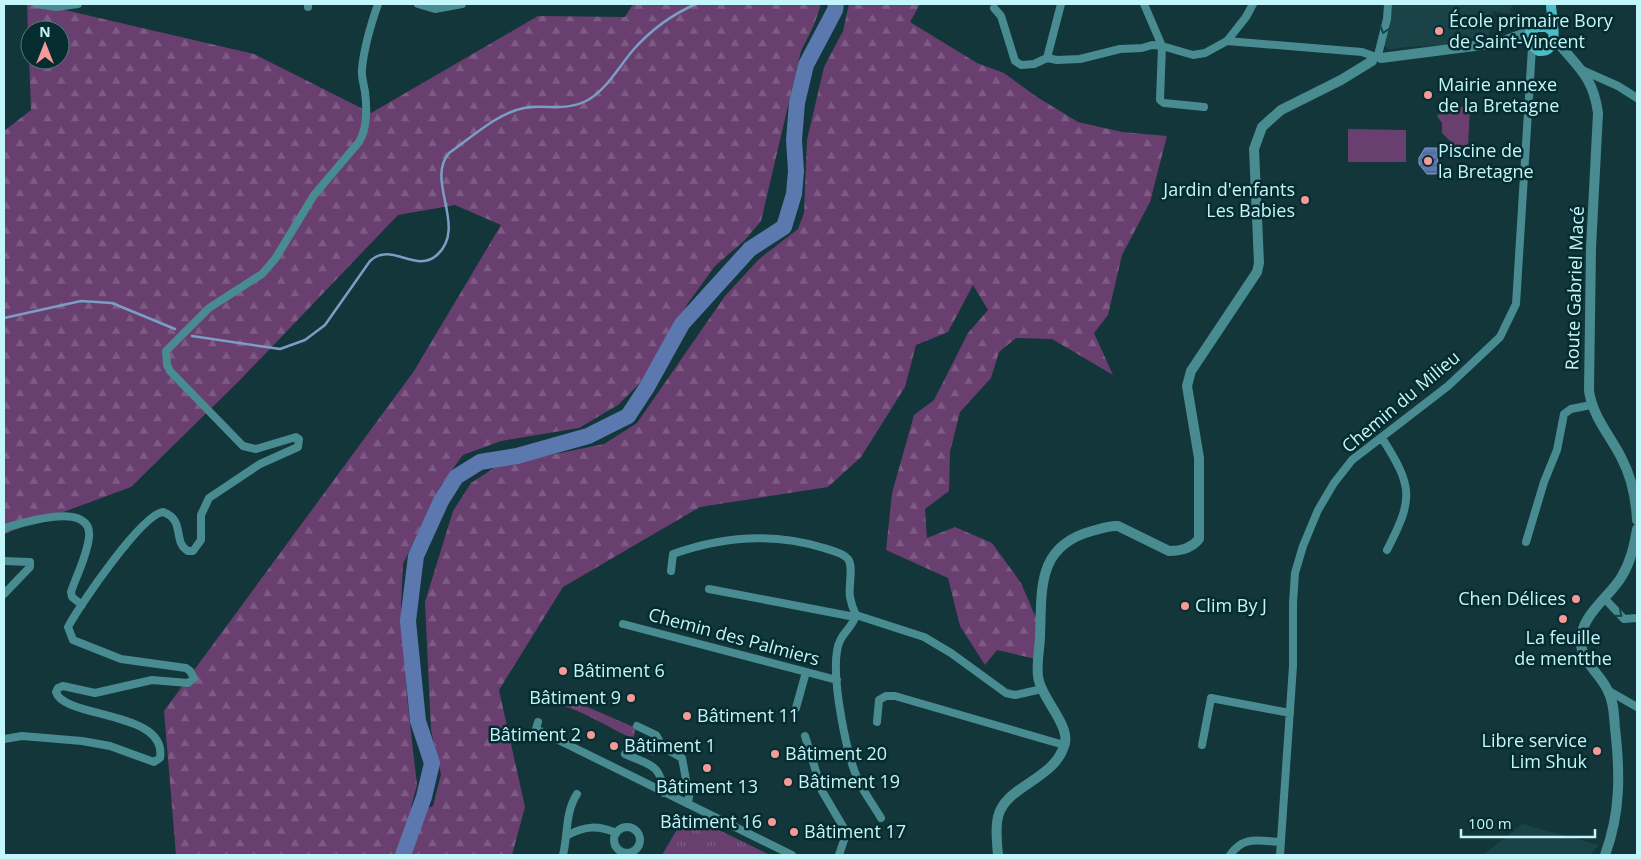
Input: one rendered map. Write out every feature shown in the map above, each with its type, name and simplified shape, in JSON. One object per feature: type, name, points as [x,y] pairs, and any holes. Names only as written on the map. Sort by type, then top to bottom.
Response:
[{"type":"main road","points":[[1551,7],[1553,35],[1545,50],[1531,46],[1528,38],[1551,7]]},
{"type":"main road","points":[[1535,29],[1546,27],[1553,35]]},
{"type":"street","points":[[36,4],[56,7],[78,4]]},
{"type":"street","points":[[4,739],[22,736],[82,740],[110,746],[154,762],[160,758],[161,750],[156,738],[130,720],[72,706],[60,699],[56,692],[58,688],[63,686],[95,693],[152,680],[188,683],[194,678],[193,674],[186,668],[121,659],[73,640],[68,627],[82,604],[131,538],[152,517],[163,512],[173,517],[179,529],[180,544],[188,551],[193,551],[202,540],[201,516],[209,498],[260,464],[298,448],[299,439],[296,437],[291,437],[262,448],[243,446],[170,371],[167,365],[166,350],[209,308],[262,274],[275,259],[314,195],[359,142],[362,136],[365,116],[366,94],[362,71],[372,22],[378,4]]},
{"type":"street","points":[[418,4],[435,9],[462,4]]},
{"type":"street","points":[[1047,58],[1061,4]]},
{"type":"street","points":[[1144,4],[1162,46],[1160,100],[1164,103],[1204,107]]},
{"type":"street","points":[[994,8],[1001,16],[1015,61],[1020,65],[1034,64],[1047,58],[1057,60],[1080,58],[1120,49],[1162,46],[1193,55],[1206,53],[1227,41],[1246,17],[1253,4]]},
{"type":"street","points":[[1376,58],[1387,19],[1388,4]]},
{"type":"street","points":[[998,855],[997,823],[1001,808],[1008,799],[1054,765],[1066,740],[1061,723],[1038,680],[1042,582],[1047,564],[1063,546],[1081,534],[1114,525],[1169,551],[1194,545],[1199,539],[1199,458],[1187,386],[1191,372],[1257,272],[1259,263],[1254,149],[1256,138],[1262,127],[1281,110],[1341,80],[1376,58],[1463,48],[1512,39],[1535,29]]},
{"type":"street","name":"Route Gabriel Macé","points":[[1553,35],[1568,56],[1582,70],[1593,88],[1598,114],[1590,258],[1588,377],[1591,405],[1622,458],[1634,484],[1637,520]]},
{"type":"street","points":[[1512,39],[1531,46]]},
{"type":"street","points":[[1227,41],[1362,52],[1376,58]]},
{"type":"street","name":"Chemin du Milieu","points":[[1280,855],[1290,713],[1295,573],[1303,546],[1318,510],[1334,483],[1352,460],[1448,386],[1500,337],[1516,304],[1533,64],[1531,46]]},
{"type":"street","points":[[1533,64],[1545,50]]},
{"type":"street","name":"Route Gabriel Macé","points":[[1545,50],[1568,56]]},
{"type":"street","points":[[1582,70],[1618,86],[1637,98]]},
{"type":"street","points":[[1526,542],[1544,482],[1557,450],[1564,414],[1571,409],[1591,405]]},
{"type":"street","points":[[1382,438],[1396,460],[1406,485],[1403,519],[1387,550]]},
{"type":"street","points":[[4,528],[25,522],[70,516],[80,518],[87,524],[89,538],[71,592],[72,597],[82,604]]},
{"type":"street","points":[[1606,855],[1618,807],[1620,783],[1613,709],[1609,691],[1583,655],[1580,643],[1586,620],[1622,577],[1635,552],[1637,529]]},
{"type":"street","points":[[671,571],[673,554],[702,543],[741,537],[774,538],[813,545],[844,554],[850,562],[850,599],[856,616],[855,622],[843,633],[837,649],[837,680],[853,766],[859,782],[881,818]]},
{"type":"street","points":[[4,561],[30,562],[30,567],[4,594]]},
{"type":"street","points":[[709,588],[856,616],[924,637],[951,653],[1006,693],[1015,694],[1042,690]]},
{"type":"street","points":[[1605,599],[1624,619],[1637,618]]},
{"type":"street","name":"Chemin des Palmiers","points":[[623,624],[837,680]]},
{"type":"street","points":[[796,708],[806,672]]},
{"type":"street","points":[[1609,691],[1637,707]]},
{"type":"street","points":[[877,722],[879,700],[886,696],[895,696],[1064,745]]},
{"type":"street","points":[[1202,745],[1211,698],[1290,713]]},
{"type":"street","points":[[538,722],[536,729],[792,855]]},
{"type":"street","points":[[637,726],[656,735],[663,747],[682,758],[689,796],[688,804]]},
{"type":"street","points":[[805,736],[822,791],[846,830],[846,837],[839,855]]},
{"type":"street","points":[[795,752],[808,750]]},
{"type":"street","points":[[625,754],[657,769],[662,777],[664,793]]},
{"type":"street","points":[[563,855],[568,835],[569,812],[577,794]]},
{"type":"street","points":[[568,835],[584,827],[593,827],[616,833]]},
{"type":"street","points":[[632,828],[640,837],[639,852],[625,853],[616,846],[616,833],[620,829],[632,828]]},
{"type":"street","points":[[1230,855],[1237,845],[1245,841],[1280,842]]},
{"type":"shaded area","name":"École primaire Bory de Saint-Vincent","points":[[1392,4],[1512,4],[1510,14],[1493,11],[1488,41],[1470,38],[1469,43],[1450,42],[1449,45],[1406,47],[1389,50],[1383,44],[1390,24]]},
{"type":"shaded area","points":[[1522,824],[1599,845],[1590,855],[1483,855]]},
{"type":"green space","points":[[27,4],[39,4],[254,54],[371,113],[538,16],[625,17],[633,4],[821,4],[814,25],[801,51],[761,221],[744,241],[715,266],[688,303],[661,352],[639,384],[618,405],[579,428],[501,441],[463,455],[441,485],[403,564],[401,605],[407,697],[417,785],[411,807],[419,812],[433,806],[441,774],[431,730],[425,602],[453,511],[471,483],[497,466],[604,444],[637,423],[725,296],[759,259],[798,229],[804,213],[807,140],[824,67],[843,31],[849,4],[920,4],[910,22],[977,63],[1004,73],[1037,97],[1078,122],[1122,132],[1167,136],[1150,202],[1122,255],[1108,315],[1094,333],[1113,375],[1052,339],[1016,338],[999,352],[991,378],[960,412],[950,452],[949,491],[925,509],[927,538],[955,527],[992,543],[1021,583],[1036,618],[1036,659],[997,650],[985,665],[960,626],[948,578],[886,550],[892,493],[914,415],[934,400],[968,333],[988,310],[973,285],[948,332],[916,345],[905,387],[861,457],[828,487],[700,507],[563,587],[499,690],[525,807],[512,855],[176,855],[164,711],[414,371],[501,225],[455,205],[398,215],[240,380],[131,487],[4,534],[4,131],[31,110],[29,70],[70,70],[70,20],[28,20]]},
{"type":"green space","points":[[1449,106],[1470,107],[1468,147],[1450,146],[1450,141],[1442,133],[1442,123],[1437,116]]},
{"type":"green space","points":[[1348,129],[1406,130],[1406,162],[1348,162]]},
{"type":"green space","points":[[569,699],[636,728],[633,739],[649,745],[654,756],[628,744],[631,738],[564,706]]},
{"type":"green space","points":[[686,814],[770,855],[662,855]]},
{"type":"water","name":"Piscine de la Bretagne","points":[[1425,148],[1437,148],[1438,172],[1436,174],[1427,174],[1419,164],[1419,158]]},
{"type":"waterway","points":[[192,336],[280,349],[305,340],[325,325],[370,261],[378,256],[386,254],[395,255],[421,261],[429,260],[437,255],[445,244],[449,231],[441,177],[443,164],[449,153],[494,120],[514,111],[532,107],[572,106],[588,100],[601,90],[634,49],[648,35],[671,18],[696,4]]},
{"type":"waterway","points":[[403,855],[424,797],[432,763],[418,721],[408,621],[416,556],[441,501],[456,477],[480,462],[517,456],[588,436],[628,416],[647,387],[682,324],[750,249],[784,227],[794,194],[796,171],[794,140],[797,103],[806,65],[835,10],[836,4]]},
{"type":"waterway","points":[[4,318],[81,301],[112,303],[175,329]]},
{"type":"place","name":"École primaire Bory de Saint-Vincent","points":[[1439,31]]},
{"type":"place","name":"Mairie annexe de la Bretagne","points":[[1428,95]]},
{"type":"place","name":"Piscine de la Bretagne","points":[[1428,161]]},
{"type":"place","name":"Jardin d'enfants Les Babies","points":[[1305,200]]},
{"type":"place","name":"Chen Délices","points":[[1576,599]]},
{"type":"place","name":"Clim By J","points":[[1185,606]]},
{"type":"place","name":"La feuille de mentthe","points":[[1563,619]]},
{"type":"place","name":"Bâtiment 6","points":[[563,671]]},
{"type":"place","name":"Bâtiment 9","points":[[631,698]]},
{"type":"place","name":"Bâtiment 11","points":[[687,716]]},
{"type":"place","name":"Bâtiment 2","points":[[591,735]]},
{"type":"place","name":"Bâtiment 1","points":[[614,746]]},
{"type":"place","name":"Libre service Lim Shuk","points":[[1597,751]]},
{"type":"place","name":"Bâtiment 20","points":[[775,754]]},
{"type":"place","name":"Bâtiment 13","points":[[707,768]]},
{"type":"place","name":"Bâtiment 19","points":[[788,782]]},
{"type":"place","name":"Bâtiment 16","points":[[772,822]]},
{"type":"place","name":"Bâtiment 17","points":[[794,832]]}]
